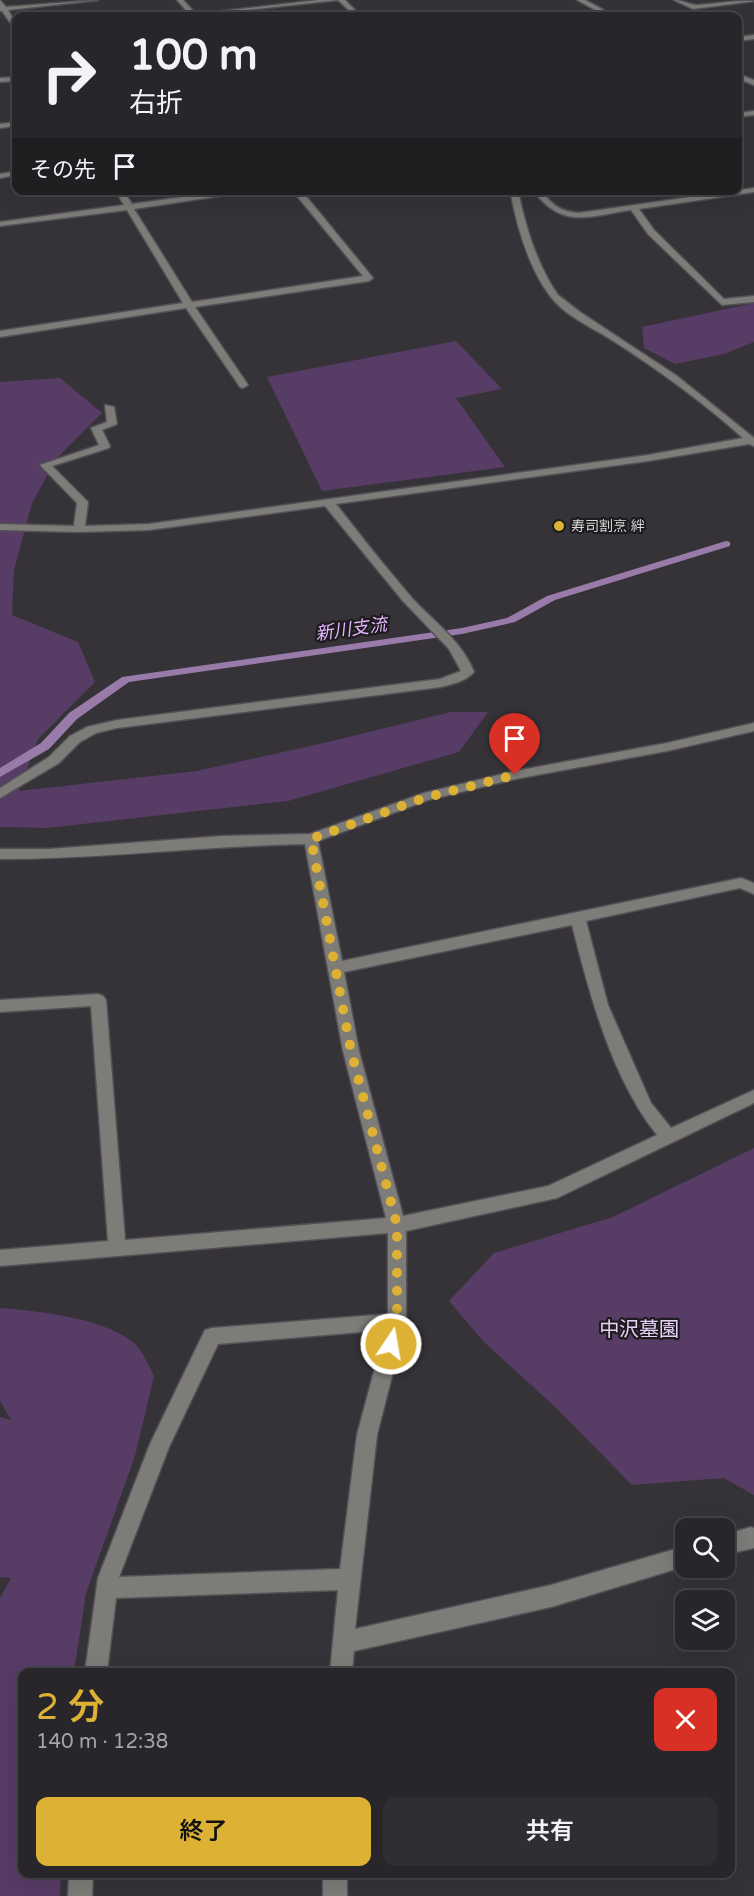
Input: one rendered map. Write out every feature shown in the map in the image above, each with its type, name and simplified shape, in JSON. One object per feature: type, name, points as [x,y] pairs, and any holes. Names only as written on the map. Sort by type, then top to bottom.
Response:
[{"type":"street","points":[[2,9],[95,0]]},
{"type":"street","points":[[180,0],[191,12]]},
{"type":"street","points":[[222,12],[335,0]]},
{"type":"street","points":[[341,0],[354,12]]},
{"type":"street","points":[[580,0],[603,12]]},
{"type":"street","points":[[678,0],[693,7],[752,0]]},
{"type":"street","points":[[0,1],[2,9],[12,23]]},
{"type":"street","points":[[122,195],[190,306],[243,385]]},
{"type":"street","points":[[184,195],[187,199]]},
{"type":"street","points":[[0,224],[214,195]]},
{"type":"street","points":[[0,334],[369,279],[300,195]]},
{"type":"street","points":[[515,195],[516,206],[541,271],[555,298],[660,369],[753,442]]},
{"type":"street","points":[[540,195],[548,206],[559,213],[578,215],[721,195]]},
{"type":"street","points":[[634,208],[651,232],[722,302],[754,299]]},
{"type":"street","points":[[79,530],[83,502],[45,465],[105,446],[96,428],[112,424],[109,406]]},
{"type":"street","points":[[0,527],[79,530],[149,527],[753,442]]},
{"type":"street","points":[[0,794],[54,760],[75,739],[92,730],[117,724],[441,683],[461,677],[468,672],[464,660],[449,639],[380,567],[328,502]]},
{"type":"street","points":[[0,854],[49,854],[223,841],[311,839],[436,795],[515,775],[668,747],[754,728]]},
{"type":"street","points":[[311,839],[351,1051],[397,1225],[397,1321],[367,1436],[349,1579],[341,1668]]},
{"type":"street","points":[[336,968],[741,883],[754,889]]},
{"type":"street","points":[[578,917],[600,1005],[644,1107],[668,1137]]},
{"type":"street","points":[[0,1006],[98,1000],[117,1248]]},
{"type":"street","points":[[0,1258],[397,1225],[551,1192],[754,1096]]},
{"type":"street","points":[[97,1668],[108,1578],[160,1444],[212,1336],[397,1321]]},
{"type":"street","points":[[735,1542],[754,1538]]},
{"type":"street","points":[[343,1643],[551,1596],[675,1559]]},
{"type":"street","points":[[107,1588],[349,1579]]},
{"type":"street","points":[[80,1896],[81,1878]]},
{"type":"street","points":[[335,1878],[335,1896]]},
{"type":"green space","points":[[754,303],[754,342],[724,354],[675,364],[644,348],[642,327]]},
{"type":"green space","points":[[456,341],[502,389],[456,398],[505,467],[322,491],[267,377]]},
{"type":"green space","points":[[60,378],[102,413],[57,458],[32,503],[14,570],[12,615],[78,642],[95,682],[38,739],[19,791],[197,771],[451,712],[488,712],[459,752],[288,801],[47,828],[0,827],[0,382]]},
{"type":"green space","name":"中沢墓園","points":[[754,1148],[754,1495],[724,1478],[632,1485],[554,1406],[483,1341],[449,1301],[494,1253],[613,1217]]},
{"type":"green space","points":[[0,1308],[71,1317],[107,1328],[122,1335],[138,1347],[154,1376],[135,1456],[86,1593],[75,1668],[18,1668],[18,1878],[61,1878],[60,1896],[0,1896],[0,1598],[11,1578],[0,1577],[0,1417],[11,1420],[0,1401]]},
{"type":"waterway","name":"新川支流","points":[[0,773],[45,746],[73,716],[126,679],[462,631],[511,620],[551,598],[726,544]]},
{"type":"place","name":"寿司割烹 絆","points":[[559,526]]},
{"type":"route","points":[[391,1344],[397,1321],[397,1225],[351,1051],[311,839],[424,798],[515,775]]}]
